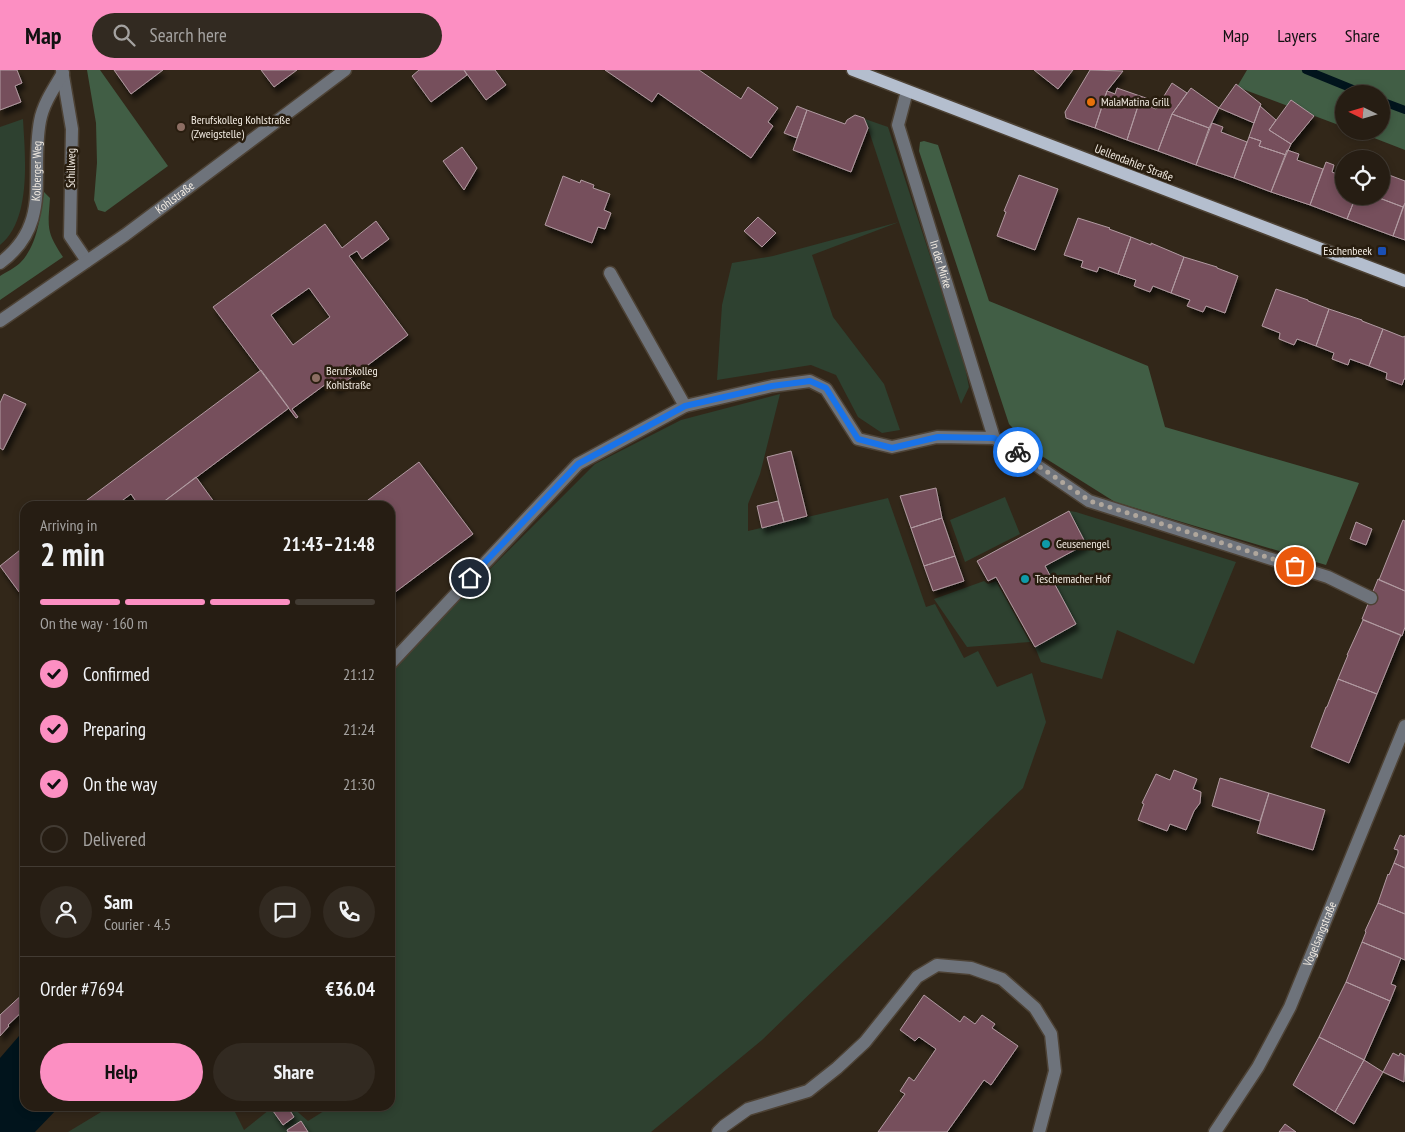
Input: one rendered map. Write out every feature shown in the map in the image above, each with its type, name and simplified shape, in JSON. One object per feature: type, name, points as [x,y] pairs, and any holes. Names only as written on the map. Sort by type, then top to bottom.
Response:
[{"type":"main road","name":"Uellendahler Straße","points":[[852,70],[1405,281]]},
{"type":"street","name":"Kohlstraße","points":[[0,321],[125,235],[344,70]]},
{"type":"street","name":"Schillweg","points":[[62,71],[72,129],[70,236],[87,261]]},
{"type":"street","name":"Kolberger Weg","points":[[0,263],[11,255],[25,236],[34,215],[38,185],[40,120],[62,71]]},
{"type":"street","name":"In der Mirke","points":[[907,91],[898,125],[994,438]]},
{"type":"street","points":[[610,273],[685,406]]},
{"type":"street","points":[[395,659],[578,464],[685,406],[772,386],[810,381],[826,388],[858,439],[892,448],[938,437],[994,438],[1090,501],[1328,577],[1370,598]]},
{"type":"street","name":"Vogelsangstraße","points":[[1215,1132],[1258,1067],[1290,1007],[1405,726]]},
{"type":"street","points":[[718,1132],[748,1109],[808,1090],[837,1068],[865,1042],[916,977],[937,966],[971,968],[1002,979],[1035,1008],[1050,1034],[1054,1072],[1039,1132]]},
{"type":"green space","points":[[87,70],[100,70],[168,166],[105,212],[98,210],[94,200],[97,163],[96,123]]},
{"type":"green space","points":[[1247,70],[1405,70],[1405,150],[1379,140],[1390,140],[1390,85],[1335,85],[1335,124],[1237,87]]},
{"type":"green space","points":[[23,119],[25,168],[22,204],[10,234],[0,245],[0,127]]},
{"type":"green space","points":[[865,119],[888,127],[963,357],[969,387],[961,404],[899,222]]},
{"type":"green space","points":[[924,141],[938,145],[989,301],[1148,366],[1165,427],[1359,483],[1326,565],[1115,502],[1037,453],[1009,424],[919,151],[920,142]]},
{"type":"green space","points":[[44,192],[50,198],[49,229],[63,257],[0,300],[0,276],[20,263],[31,248],[37,230]]},
{"type":"green space","points":[[899,222],[812,255],[833,317],[884,384],[900,430],[882,433],[858,417],[836,375],[811,365],[717,380],[722,305],[732,263],[773,256]]},
{"type":"green space","points":[[780,394],[760,474],[748,504],[748,531],[888,498],[926,607],[935,604],[964,658],[978,651],[997,687],[1032,673],[1046,722],[1023,788],[762,1040],[651,1132],[68,1132],[103,1111],[234,1111],[244,1130],[268,1111],[297,1111],[308,1121],[324,1111],[395,1111],[395,669],[434,625],[595,464],[681,420]]},
{"type":"green space","points":[[1005,497],[1020,534],[965,562],[950,520]]},
{"type":"green space","points":[[1069,511],[1236,562],[1194,664],[1117,630],[1102,679],[1041,662],[1035,647],[1076,624],[1045,566],[1086,544]]},
{"type":"green space","points":[[984,581],[988,584],[996,581],[1030,642],[967,647],[934,599]]},
{"type":"water","points":[[20,1035],[20,1111],[55,1111],[35,1132],[0,1132],[0,1058]]},
{"type":"building","points":[[0,70],[17,70],[22,83],[15,86],[21,102],[0,110]]},
{"type":"building","points":[[114,70],[163,70],[131,94]]},
{"type":"building","points":[[261,70],[297,70],[274,87]]},
{"type":"building","points":[[419,70],[464,70],[467,75],[431,102],[412,76]]},
{"type":"building","points":[[464,70],[495,70],[506,85],[486,100]]},
{"type":"building","points":[[605,70],[699,70],[741,99],[748,87],[778,108],[768,122],[773,126],[751,158],[658,93],[652,102]]},
{"type":"building","points":[[1034,70],[1073,70],[1058,89]]},
{"type":"building","points":[[1090,70],[1123,71],[1107,91],[1095,128],[1066,118],[1065,112]]},
{"type":"building","points":[[1172,83],[1187,93],[1172,114],[1158,151],[1127,140],[1139,103],[1143,97],[1154,101],[1151,107],[1156,109]]},
{"type":"building","points":[[1236,84],[1261,104],[1254,123],[1219,108]]},
{"type":"building","points":[[1117,88],[1143,97],[1139,103],[1127,140],[1095,128],[1107,91],[1115,94]]},
{"type":"building","points":[[1191,88],[1219,108],[1209,128],[1172,114]]},
{"type":"building","points":[[1291,100],[1314,116],[1291,144],[1269,130]]},
{"type":"building","points":[[797,106],[807,110],[797,138],[784,133]]},
{"type":"building","points":[[1260,106],[1276,120],[1269,130],[1291,144],[1286,155],[1259,146],[1261,141],[1249,137]]},
{"type":"building","points":[[807,110],[845,124],[847,120],[855,115],[864,118],[868,128],[851,172],[793,150]]},
{"type":"building","points":[[1172,114],[1209,128],[1196,165],[1158,151]]},
{"type":"building","points":[[1212,123],[1223,127],[1221,132],[1247,142],[1234,178],[1196,165]]},
{"type":"building","points":[[1249,137],[1261,141],[1259,146],[1286,155],[1271,192],[1234,178]]},
{"type":"building","points":[[462,147],[477,168],[464,190],[443,161]]},
{"type":"building","points":[[1287,150],[1299,154],[1297,160],[1323,169],[1310,205],[1271,192]]},
{"type":"building","points":[[1326,162],[1334,165],[1332,172],[1335,173],[1335,205],[1352,205],[1347,219],[1310,205]]},
{"type":"building","points":[[1019,175],[1058,189],[1035,250],[997,236],[1006,212],[1004,211]]},
{"type":"building","points":[[1390,175],[1405,181],[1405,203],[1403,207],[1390,202]]},
{"type":"building","points":[[563,176],[580,183],[581,180],[594,185],[593,188],[610,194],[604,210],[611,213],[605,229],[598,227],[592,243],[545,225]]},
{"type":"building","points":[[1390,202],[1403,207],[1393,236],[1347,219],[1352,205],[1390,205]]},
{"type":"building","points":[[1405,203],[1405,240],[1393,236]]},
{"type":"building","points":[[758,217],[776,233],[762,247],[744,231]]},
{"type":"building","points":[[1078,218],[1131,237],[1118,274],[1099,267],[1097,272],[1081,267],[1083,261],[1064,255]]},
{"type":"building","points":[[376,221],[389,239],[362,259],[357,251],[349,256],[408,335],[336,389],[330,381],[292,409],[298,417],[296,418],[213,307],[325,224],[342,248]],"holes":[[[309,288],[330,317],[293,345],[271,315]]]},
{"type":"building","points":[[1131,237],[1184,257],[1171,293],[1153,286],[1150,292],[1134,286],[1136,280],[1118,274]]},
{"type":"building","points":[[1184,257],[1217,267],[1238,276],[1225,313],[1206,306],[1203,312],[1187,306],[1190,300],[1171,293]]},
{"type":"building","points":[[1276,289],[1329,309],[1316,346],[1297,339],[1294,345],[1279,339],[1280,333],[1262,326]]},
{"type":"building","points":[[1329,309],[1383,329],[1369,366],[1350,359],[1348,365],[1332,359],[1334,353],[1316,346]]},
{"type":"building","points":[[1383,329],[1403,337],[1405,336],[1405,379],[1402,385],[1386,379],[1387,373],[1369,366]]},
{"type":"building","points":[[261,370],[289,408],[165,501],[136,501],[131,494],[122,501],[86,501]]},
{"type":"building","points":[[4,394],[26,404],[3,450],[0,448],[0,403]]},
{"type":"building","points":[[791,451],[807,516],[784,522],[767,457]]},
{"type":"building","points":[[419,462],[473,534],[395,592],[395,501],[367,501]]},
{"type":"building","points":[[196,477],[213,501],[165,501]]},
{"type":"building","points":[[936,488],[942,518],[911,528],[900,496]]},
{"type":"building","points":[[778,501],[784,522],[762,528],[757,506]]},
{"type":"building","name":"Teschemacher Hof","points":[[1069,511],[1086,544],[1045,566],[1076,624],[1035,647],[996,577],[988,581],[977,561]]},
{"type":"building","points":[[942,518],[955,556],[924,566],[911,528]]},
{"type":"building","points":[[1403,520],[1405,521],[1405,591],[1379,580]]},
{"type":"building","points":[[1356,522],[1372,529],[1366,545],[1350,539]]},
{"type":"building","points":[[20,550],[20,593],[0,566]]},
{"type":"building","points":[[955,556],[964,581],[933,591],[924,566]]},
{"type":"building","points":[[1378,579],[1405,591],[1405,627],[1402,636],[1362,619]]},
{"type":"building","points":[[1363,620],[1401,635],[1377,694],[1338,679]]},
{"type":"building","points":[[1338,679],[1377,694],[1349,763],[1311,747]]},
{"type":"building","points":[[1174,770],[1197,779],[1193,789],[1201,792],[1200,803],[1194,811],[1186,830],[1170,824],[1167,831],[1138,820],[1144,804],[1142,803],[1156,774],[1170,780]]},
{"type":"building","points":[[1220,778],[1269,793],[1260,821],[1212,806]]},
{"type":"building","points":[[1269,793],[1325,810],[1313,850],[1257,833]]},
{"type":"building","points":[[1400,835],[1404,837],[1405,835],[1405,868],[1394,863],[1398,850],[1394,849]]},
{"type":"building","points":[[1394,863],[1405,868],[1405,914],[1378,903]]},
{"type":"building","points":[[1378,903],[1405,914],[1405,960],[1362,942]]},
{"type":"building","points":[[1362,942],[1401,958],[1391,984],[1396,986],[1390,1001],[1346,982]]},
{"type":"building","points":[[1346,982],[1390,1001],[1364,1060],[1319,1037]]},
{"type":"building","points":[[924,995],[960,1022],[964,1016],[975,1024],[982,1015],[995,1024],[992,1028],[1018,1046],[991,1085],[984,1080],[947,1132],[878,1132],[905,1094],[900,1091],[909,1077],[914,1081],[936,1049],[919,1037],[915,1041],[900,1030]]},
{"type":"building","points":[[20,997],[20,1014],[0,1036],[0,1015]]},
{"type":"building","points":[[1319,1037],[1364,1060],[1335,1112],[1293,1085]]},
{"type":"building","points":[[1393,1053],[1399,1056],[1400,1053],[1405,1056],[1404,1082],[1383,1072]]},
{"type":"building","points":[[1364,1060],[1383,1072],[1354,1124],[1335,1112]]},
{"type":"building","points":[[273,1111],[290,1111],[294,1117],[283,1125]]},
{"type":"building","points":[[301,1121],[308,1132],[288,1132],[287,1130]]},
{"type":"building","points":[[1285,1124],[1296,1132],[1279,1132]]},
{"type":"waterway","points":[[1306,70],[1343,85]]},
{"type":"waterway","points":[[1390,104],[1405,110]]},
{"type":"way so far","points":[[1018,452],[1090,501],[1295,566]]},
{"type":"place","name":"MalaMatina Grill","points":[[1091,102]]},
{"type":"place","name":"Berufskolleg Kohlstraße (Zweigstelle)","points":[[181,127]]},
{"type":"place","name":"Eschenbeek","points":[[1382,251]]},
{"type":"place","name":"Berufskolleg Kohlstraße","points":[[316,378]]},
{"type":"place","name":"Geusenengel","points":[[1046,544]]},
{"type":"place","name":"Teschemacher Hof","points":[[1025,579]]},
{"type":"route","points":[[470,578],[578,464],[685,406],[772,386],[810,381],[826,388],[858,439],[892,448],[938,437],[994,438],[1018,452]]}]
